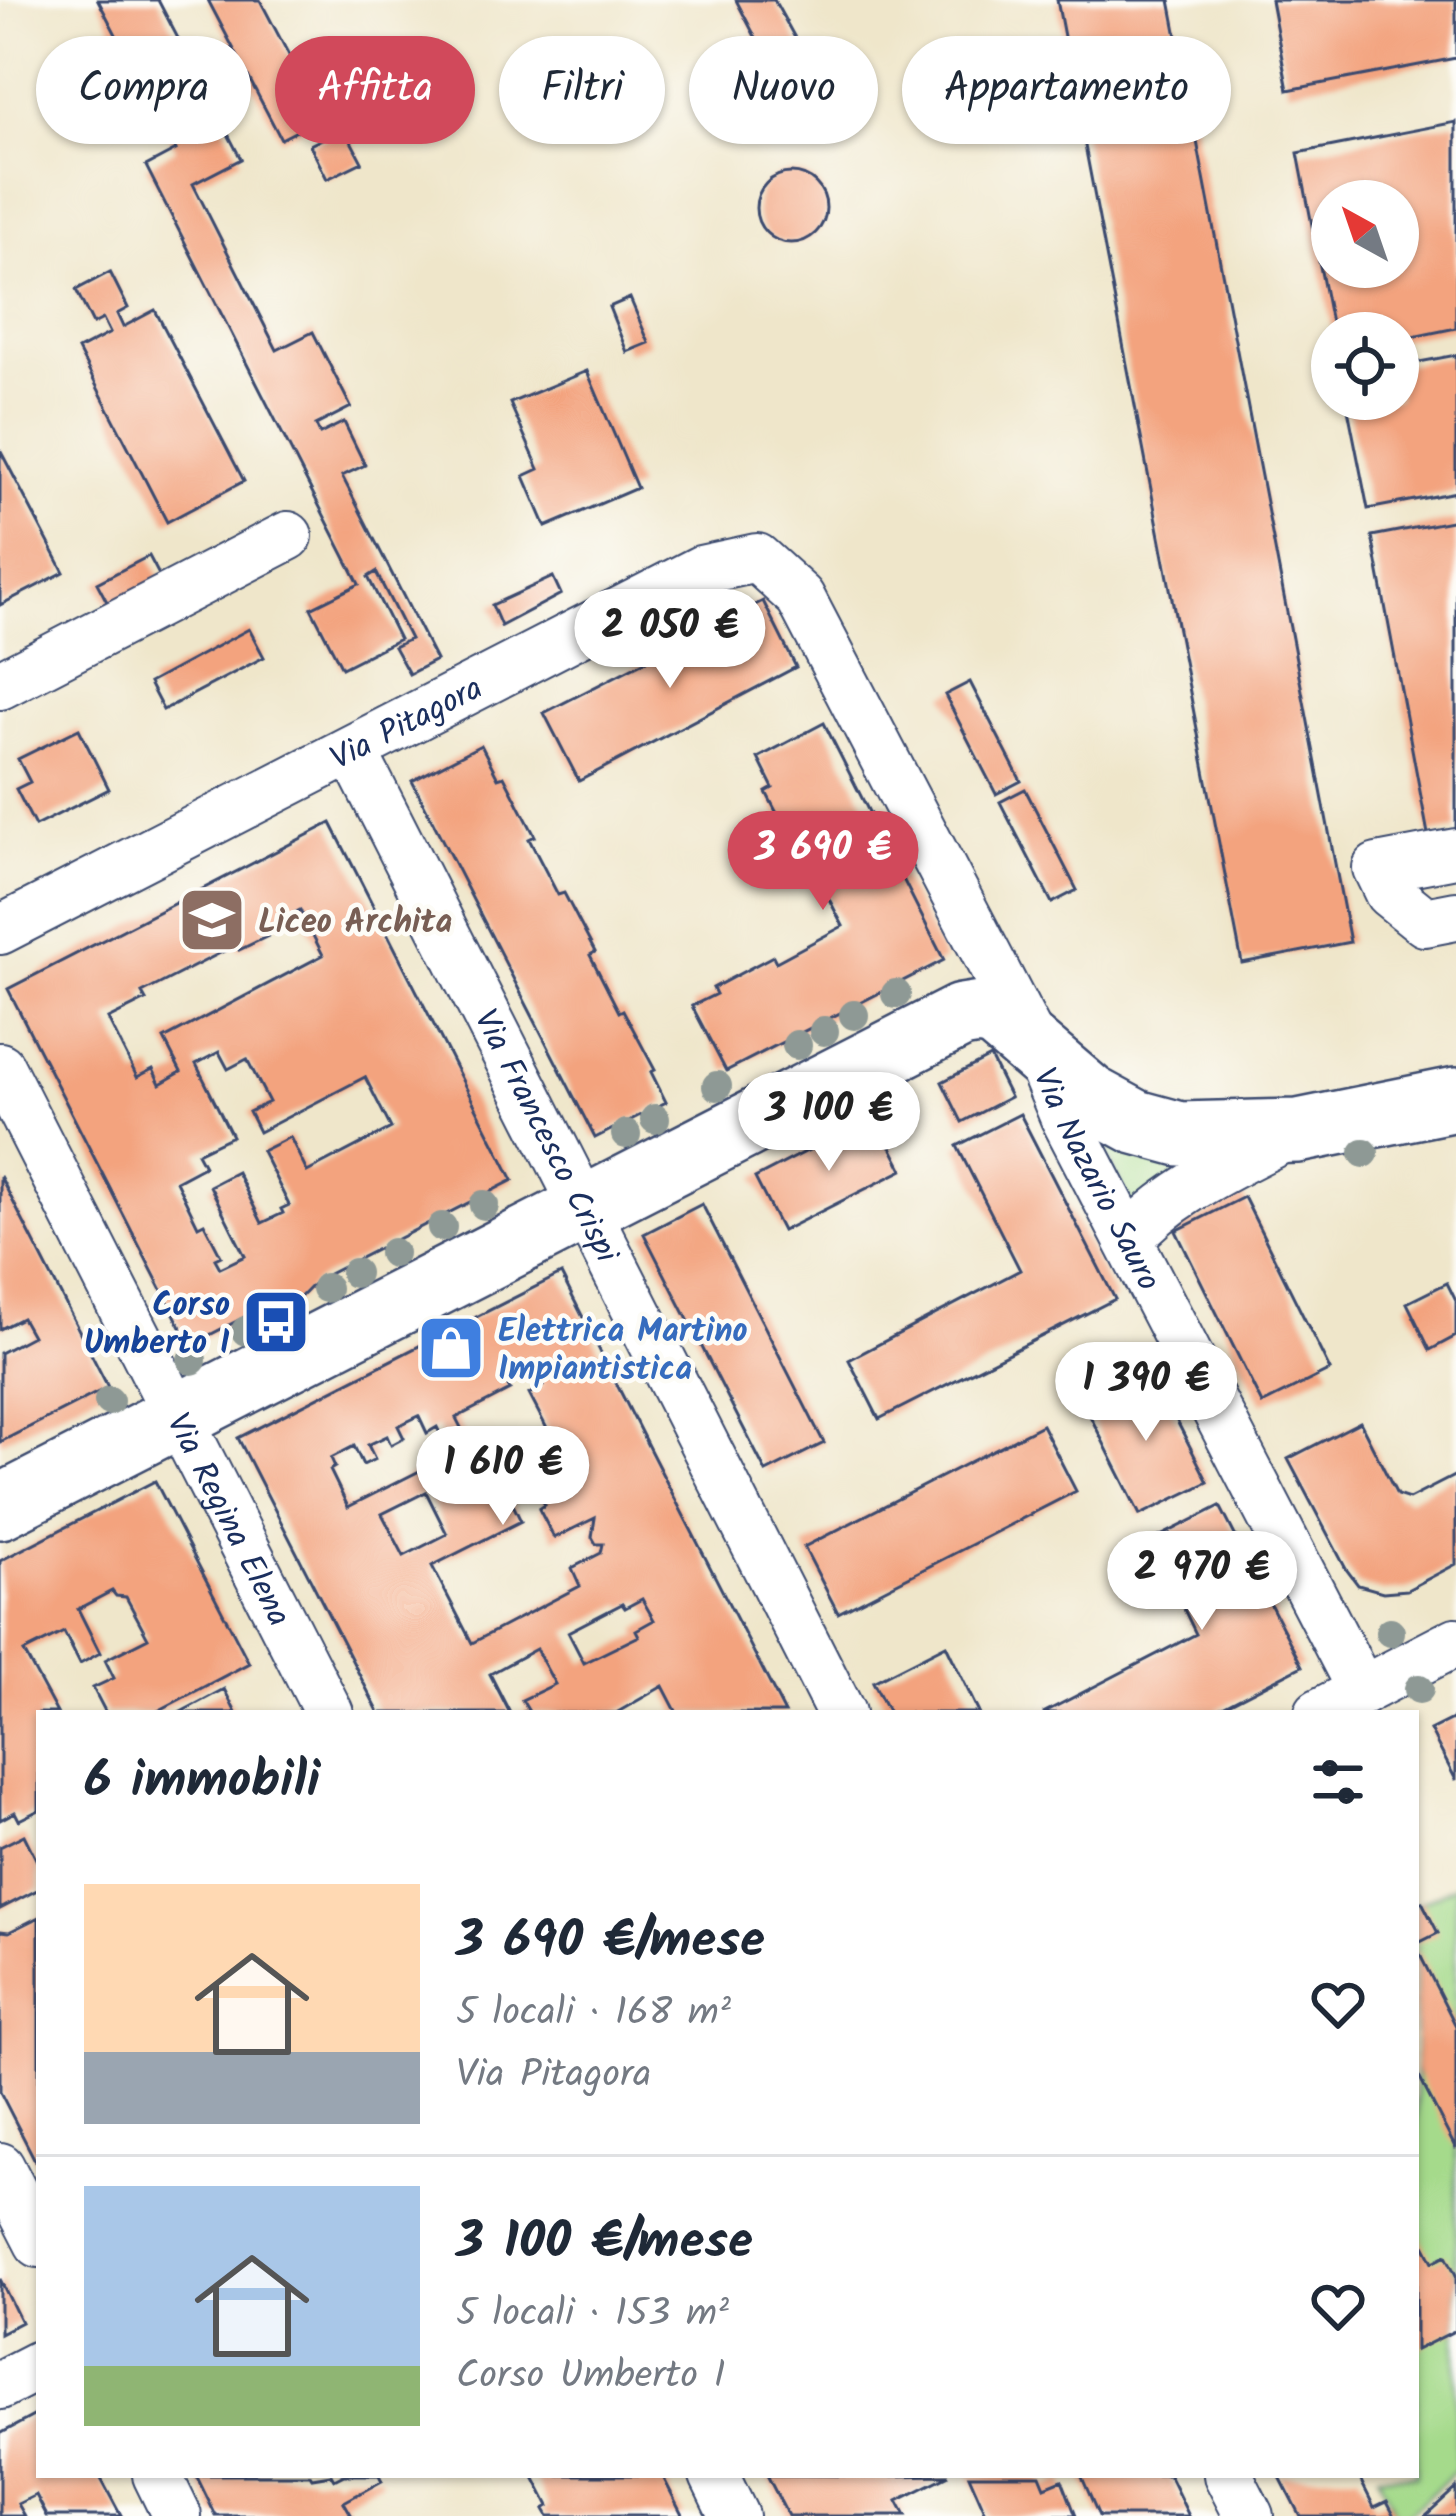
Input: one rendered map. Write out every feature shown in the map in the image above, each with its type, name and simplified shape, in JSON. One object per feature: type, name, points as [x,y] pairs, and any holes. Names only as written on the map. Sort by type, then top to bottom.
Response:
[{"type":"main road","points":[[0,1507],[962,1016],[996,1017],[1090,1097],[1136,1122],[1180,1134],[1298,1131],[1456,1099]]},
{"type":"street","points":[[0,685],[288,536]]},
{"type":"street","name":"Via Pitagora","points":[[0,930],[701,571],[757,558],[800,597],[1036,1049]]},
{"type":"street","name":"Via Francesco Crispi","points":[[352,749],[840,1710]]},
{"type":"street","points":[[1456,853],[1377,868],[1389,893],[1425,922],[1456,916]]},
{"type":"street","name":"Via Nazario Sauro","points":[[1036,1049],[1064,1116],[1362,1691]]},
{"type":"street","name":"Via Regina Elena","points":[[0,1067],[327,1710]]},
{"type":"street","points":[[1129,1239],[1164,1206],[1298,1131]]},
{"type":"street","points":[[1325,1710],[1456,1642]]},
{"type":"street","points":[[0,2167],[36,2237]]},
{"type":"street","points":[[0,2385],[36,2367]]},
{"type":"street","points":[[158,2478],[177,2516]]},
{"type":"street","points":[[715,2478],[734,2516]]},
{"type":"street","points":[[1230,2478],[1249,2516]]},
{"type":"green space","points":[[1092,1124],[1215,1146],[1134,1212]]},
{"type":"green space","points":[[1456,1885],[1456,2470],[1406,2516],[1395,2516],[1379,2478],[1419,2478],[1419,1904]]},
{"type":"building","points":[[98,0],[158,0],[177,36],[117,36]]},
{"type":"building","points":[[208,0],[260,0],[279,36],[275,36],[275,128],[251,82],[251,36],[227,36]]},
{"type":"building","points":[[736,0],[774,0],[794,36],[755,36]]},
{"type":"building","points":[[1057,0],[1170,0],[1177,36],[1064,36]]},
{"type":"building","points":[[1271,0],[1456,0],[1456,58],[1288,90]]},
{"type":"building","points":[[1456,122],[1456,328],[1419,336],[1419,312],[1329,312],[1324,288],[1419,288],[1419,180],[1311,180],[1311,220],[1298,153]]},
{"type":"building","points":[[173,144],[233,144],[241,159],[193,184],[277,350],[313,332],[351,407],[316,425],[320,434],[344,422],[365,465],[342,476],[436,660],[409,674],[394,647],[410,639],[376,572],[368,577],[399,639],[342,668],[311,608],[359,584],[146,166],[176,150]]},
{"type":"building","points":[[352,144],[362,162],[327,179],[310,145]]},
{"type":"building","points":[[1085,144],[1198,144],[1350,942],[1242,963]]},
{"type":"building","points":[[791,173],[815,184],[826,208],[815,232],[791,243],[767,232],[756,208],[767,184]]},
{"type":"building","points":[[110,272],[128,308],[117,314],[123,327],[155,310],[244,481],[167,522],[78,350],[110,333],[103,319],[93,324],[76,290]]},
{"type":"building","points":[[630,298],[649,343],[627,352],[609,307]]},
{"type":"building","points":[[1456,355],[1456,492],[1368,509],[1350,420],[1419,420],[1419,362]]},
{"type":"building","points":[[587,371],[637,488],[546,527],[524,476],[539,469],[510,403]]},
{"type":"building","points":[[0,450],[64,572],[0,605]]},
{"type":"building","points":[[1456,520],[1456,829],[1428,834],[1372,536]]},
{"type":"building","points":[[149,556],[167,590],[115,617],[97,583]]},
{"type":"building","points":[[553,577],[561,594],[501,626],[492,605]]},
{"type":"building","points":[[763,601],[796,667],[579,781],[544,713]]},
{"type":"building","points":[[249,629],[264,657],[163,710],[149,683]]},
{"type":"building","points":[[970,682],[1021,781],[996,794],[945,695]]},
{"type":"building","points":[[824,723],[944,960],[726,1071],[692,1006],[716,994],[713,988],[773,956],[776,962],[843,926],[803,849],[797,852],[766,792],[773,788],[758,758]]},
{"type":"building","points":[[79,729],[109,789],[35,826],[16,789],[30,782],[18,759]]},
{"type":"building","points":[[481,745],[498,778],[504,776],[535,836],[529,839],[595,952],[590,955],[655,1070],[651,1072],[666,1102],[595,1138],[412,781]]},
{"type":"building","points":[[1025,789],[1077,890],[1052,903],[1000,802]]},
{"type":"building","points":[[331,823],[513,1180],[317,1280],[276,1322],[270,1304],[190,1345],[8,989]],"holes":[[[300,910],[323,955],[164,1039],[181,1072],[160,1084],[153,1069],[137,1077],[108,1019],[146,1000],[142,993],[236,945],[239,950],[268,936],[264,929]],[[219,1052],[228,1069],[247,1059],[269,1102],[249,1112],[259,1132],[365,1077],[391,1128],[307,1172],[290,1137],[262,1151],[289,1205],[262,1223],[237,1172],[210,1186],[245,1256],[220,1268],[215,1259],[221,1256],[204,1223],[198,1226],[176,1181],[204,1166],[197,1153],[232,1136],[196,1064]]]},
{"type":"building","points":[[990,1057],[1010,1097],[962,1122],[942,1082]]},
{"type":"building","points":[[1020,1114],[1115,1299],[879,1419],[849,1360],[1020,1270],[957,1146]]},
{"type":"building","points":[[875,1116],[903,1170],[782,1231],[755,1178]]},
{"type":"building","points":[[0,1176],[108,1387],[0,1442],[0,1353],[32,1336],[22,1318],[0,1329]]},
{"type":"building","points":[[1244,1197],[1330,1370],[1262,1404],[1176,1231]]},
{"type":"building","points":[[702,1204],[824,1443],[766,1472],[644,1234]]},
{"type":"building","points":[[561,1274],[783,1710],[675,1710],[663,1686],[621,1710],[528,1710],[522,1700],[555,1684],[536,1649],[490,1674],[508,1710],[377,1710],[238,1438]],"holes":[[[533,1367],[543,1386],[529,1394],[568,1469],[535,1486],[545,1505],[539,1509],[554,1538],[595,1518],[592,1537],[596,1544],[603,1544],[601,1553],[572,1568],[580,1586],[472,1643],[432,1566],[521,1521],[484,1445],[473,1451],[456,1418],[510,1390],[505,1381]],[[419,1416],[427,1433],[437,1427],[451,1455],[348,1507],[330,1470],[335,1467],[331,1458],[354,1446],[363,1465],[375,1459],[368,1445],[387,1436],[391,1445],[404,1438],[398,1426]],[[426,1492],[447,1534],[404,1556],[382,1514]],[[642,1599],[654,1620],[636,1630],[639,1636],[584,1663],[568,1632]]]},
{"type":"building","points":[[1447,1283],[1456,1301],[1456,1336],[1430,1350],[1407,1303]]},
{"type":"building","points":[[1152,1372],[1208,1482],[1140,1515],[1085,1406]]},
{"type":"building","points":[[1360,1422],[1397,1495],[1409,1499],[1456,1475],[1456,1564],[1407,1590],[1383,1592],[1358,1585],[1288,1459]]},
{"type":"building","points":[[1042,1425],[1076,1491],[838,1613],[804,1547]]},
{"type":"building","points":[[155,1481],[249,1663],[160,1710],[104,1710],[93,1688],[114,1678],[105,1660],[148,1638],[126,1597],[112,1591],[78,1609],[100,1653],[80,1664],[64,1632],[24,1652],[55,1710],[36,1710],[36,1812],[19,1820],[15,1812],[0,1820],[0,1561]]},
{"type":"building","points":[[1220,1506],[1302,1666],[1217,1710],[1049,1710],[1196,1634],[1151,1541]]},
{"type":"building","points":[[946,1645],[978,1710],[887,1710],[873,1682]]},
{"type":"building","points":[[224,1689],[234,1710],[185,1710]]},
{"type":"building","points":[[1456,1717],[1456,1780],[1430,1730]]},
{"type":"building","points":[[24,1835],[36,1859],[36,1891],[0,1909],[0,1847]]},
{"type":"building","points":[[1419,1904],[1438,1933],[1419,1942]]},
{"type":"building","points":[[36,1918],[36,2162],[0,2092],[0,1931],[9,1932]]},
{"type":"building","points":[[1419,1953],[1456,2026],[1456,2149],[1419,2077]]},
{"type":"building","points":[[1419,2235],[1433,2262],[1446,2255],[1456,2275],[1456,2330],[1419,2348]]},
{"type":"building","points":[[0,2279],[21,2322],[0,2333]]},
{"type":"building","points":[[36,2415],[36,2478],[101,2478],[121,2516],[47,2516],[36,2495],[18,2504],[25,2516],[0,2516],[0,2434]]},
{"type":"building","points":[[197,2478],[382,2481],[344,2502],[352,2516],[216,2516]]},
{"type":"building","points":[[535,2478],[664,2478],[683,2516],[548,2516],[544,2509],[549,2506]]},
{"type":"building","points":[[769,2478],[943,2478],[897,2501],[905,2516],[788,2516]]},
{"type":"building","points":[[970,2478],[1041,2478],[1045,2487],[1062,2480],[1076,2516],[987,2516]]},
{"type":"building","points":[[1082,2478],[1170,2478],[1189,2516],[1099,2516]]},
{"type":"building","points":[[1281,2478],[1360,2478],[1374,2507],[1387,2501],[1395,2516],[1300,2516]]},
{"type":"building","points":[[1456,2488],[1456,2516],[1425,2516]]},
{"type":"place","name":"Liceo Archita","points":[[212,920]]},
{"type":"place","name":"Corso Umberto I","points":[[276,1322]]},
{"type":"place","name":"Elettrica Martino Impiantistica","points":[[451,1348]]}]
